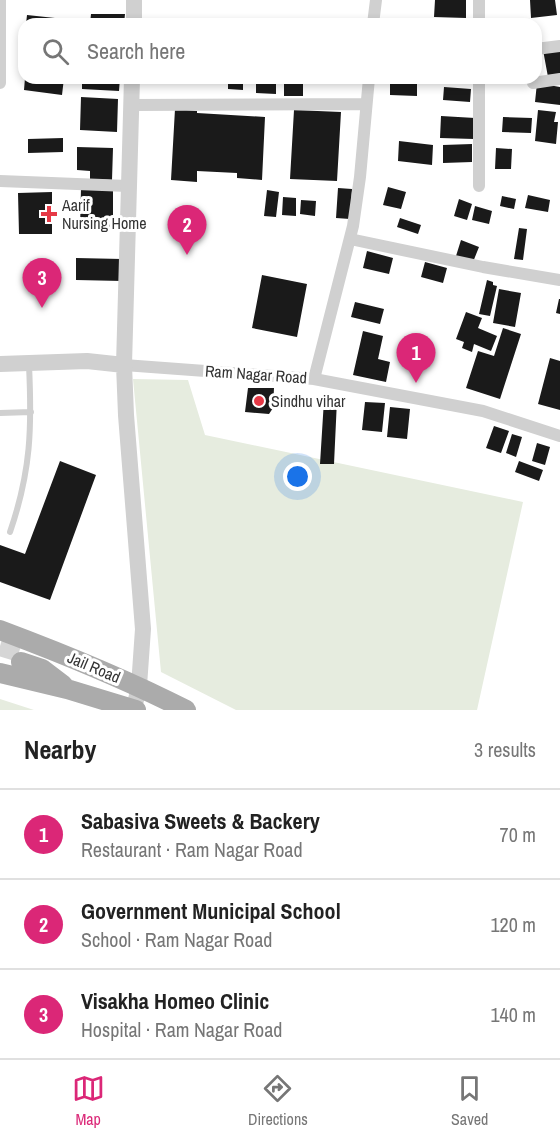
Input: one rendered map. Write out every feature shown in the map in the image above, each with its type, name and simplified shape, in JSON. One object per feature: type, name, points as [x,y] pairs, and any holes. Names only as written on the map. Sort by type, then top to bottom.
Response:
[{"type":"main road","name":"Jail Road","points":[[0,630],[82,660],[186,710]]},
{"type":"main road","points":[[67,689],[42,669],[22,657],[82,660]]},
{"type":"main road","name":"Jail Road","points":[[0,673],[67,689],[135,710]]},
{"type":"street","points":[[0,0],[0,83]]},
{"type":"street","points":[[134,0],[134,18]]},
{"type":"street","points":[[374,18],[376,0]]},
{"type":"street","points":[[479,0],[479,18]]},
{"type":"street","points":[[542,48],[560,46]]},
{"type":"street","points":[[542,82],[560,79]]},
{"type":"street","points":[[132,84],[124,365],[143,628],[135,710]]},
{"type":"street","points":[[314,379],[350,239],[360,177],[368,84]]},
{"type":"street","points":[[478,186],[479,84]]},
{"type":"street","points":[[131,105],[366,104]]},
{"type":"street","points":[[0,181],[128,186]]},
{"type":"street","points":[[350,239],[483,267],[560,280]]},
{"type":"street","points":[[0,364],[87,361],[124,365]]},
{"type":"street","name":"Ram Nagar Road","points":[[124,365],[314,379],[483,411],[560,436]]},
{"type":"lane","points":[[9,532],[25,484],[29,453],[31,412],[29,362]]},
{"type":"lane","points":[[0,413],[31,412]]},
{"type":"shaded area","points":[[133,379],[188,380],[205,435],[523,502],[477,710],[236,710],[161,672]]},
{"type":"shaded area","points":[[0,699],[34,710],[0,710]]},
{"type":"building","points":[[435,0],[466,0],[466,18],[434,17]]},
{"type":"building","points":[[530,0],[555,0],[557,15],[531,18]]},
{"type":"building","points":[[91,14],[125,14],[125,18],[91,18]]},
{"type":"building","points":[[27,15],[55,18],[27,18]]},
{"type":"building","points":[[560,48],[560,75],[548,77],[543,50]]},
{"type":"building","points":[[24,84],[63,84],[62,95],[24,90]]},
{"type":"building","points":[[82,84],[120,84],[119,91],[82,89]]},
{"type":"building","points":[[228,84],[243,84],[243,90],[228,89]]},
{"type":"building","points":[[256,84],[276,84],[276,94],[256,93]]},
{"type":"building","points":[[284,84],[303,84],[303,96],[284,96]]},
{"type":"building","points":[[390,84],[417,84],[417,96],[390,95]]},
{"type":"building","points":[[537,84],[560,87],[560,105],[535,102]]},
{"type":"building","points":[[444,87],[471,89],[470,102],[443,100]]},
{"type":"building","points":[[81,97],[118,99],[117,132],[80,130]]},
{"type":"building","points":[[175,109],[197,111],[197,113],[265,117],[262,180],[237,178],[237,173],[197,171],[197,182],[171,180]]},
{"type":"building","points":[[294,110],[341,112],[337,181],[290,179]]},
{"type":"building","points":[[538,110],[556,112],[554,122],[558,122],[556,144],[535,141]]},
{"type":"building","points":[[441,116],[475,118],[474,139],[440,138]]},
{"type":"building","points":[[503,117],[532,118],[531,133],[502,132]]},
{"type":"building","points":[[63,138],[63,152],[28,153],[28,139]]},
{"type":"building","points":[[399,141],[433,145],[432,165],[398,161]]},
{"type":"building","points":[[472,144],[472,162],[443,163],[443,145]]},
{"type":"building","points":[[77,147],[113,148],[112,180],[90,179],[90,171],[77,170]]},
{"type":"building","points":[[496,148],[512,149],[511,169],[495,169]]},
{"type":"building","points":[[388,187],[406,192],[401,209],[383,205]]},
{"type":"building","points":[[81,188],[113,188],[113,230],[80,229]]},
{"type":"building","points":[[338,188],[352,189],[350,219],[336,218]]},
{"type":"building","points":[[267,190],[279,192],[276,217],[264,216]]},
{"type":"building","points":[[52,192],[52,234],[19,234],[18,193]]},
{"type":"building","points":[[528,195],[550,200],[548,212],[525,208]]},
{"type":"building","points":[[502,196],[516,199],[514,209],[500,206]]},
{"type":"building","points":[[283,197],[296,198],[296,216],[282,215]]},
{"type":"building","points":[[459,199],[472,204],[467,220],[454,216]]},
{"type":"building","points":[[301,200],[316,201],[315,216],[300,214]]},
{"type":"building","points":[[475,206],[492,211],[489,224],[472,220]]},
{"type":"building","points":[[400,218],[421,225],[418,234],[397,227]]},
{"type":"building","points":[[519,228],[527,229],[523,260],[514,259]]},
{"type":"building","points":[[461,240],[479,247],[473,262],[456,256]]},
{"type":"building","points":[[367,251],[393,258],[389,274],[363,268]]},
{"type":"building","points":[[76,258],[122,259],[122,281],[76,280]]},
{"type":"building","points":[[425,262],[447,268],[443,283],[421,277]]},
{"type":"building","points":[[262,275],[307,284],[297,337],[252,328]]},
{"type":"building","points":[[487,280],[497,286],[490,316],[479,314]]},
{"type":"building","points":[[499,289],[521,293],[515,327],[493,323]]},
{"type":"building","points":[[560,299],[560,314],[556,313]]},
{"type":"building","points":[[355,302],[384,309],[380,324],[351,317]]},
{"type":"building","points":[[466,312],[482,318],[478,328],[497,336],[491,351],[474,344],[472,352],[462,348],[464,342],[456,339]]},
{"type":"building","points":[[503,328],[521,334],[500,399],[466,388],[478,351],[494,356]]},
{"type":"building","points":[[363,331],[383,336],[378,359],[390,362],[386,382],[353,375]]},
{"type":"building","points":[[404,338],[418,343],[412,361],[398,357]]},
{"type":"building","points":[[550,358],[560,361],[560,410],[538,404]]},
{"type":"building","name":"Sindhu vihar","points":[[248,388],[274,388],[273,408],[269,414],[245,412]]},
{"type":"building","points":[[324,400],[337,400],[334,464],[320,464]]},
{"type":"building","points":[[365,402],[385,403],[382,432],[362,430]]},
{"type":"building","points":[[390,407],[410,409],[407,439],[387,437]]},
{"type":"building","points":[[494,426],[509,431],[501,453],[486,448]]},
{"type":"building","points":[[512,434],[522,437],[516,457],[506,453]]},
{"type":"building","points":[[537,443],[550,447],[545,465],[532,461]]},
{"type":"building","points":[[60,461],[96,475],[50,600],[0,582],[0,545],[25,554]]},
{"type":"building","points":[[519,461],[543,470],[539,481],[515,472]]},
{"type":"tunnel","points":[[0,646],[23,653]]},
{"type":"place","name":"Aarif Nursing Home","points":[[49,214]]},
{"type":"place","name":"Government Municipal School","points":[[187,255]]},
{"type":"place","name":"Visakha Homeo Clinic","points":[[42,308]]},
{"type":"place","name":"Sabasiva Sweets & Backery","points":[[416,383]]},
{"type":"place","name":"Sindhu vihar","points":[[259,401]]}]
